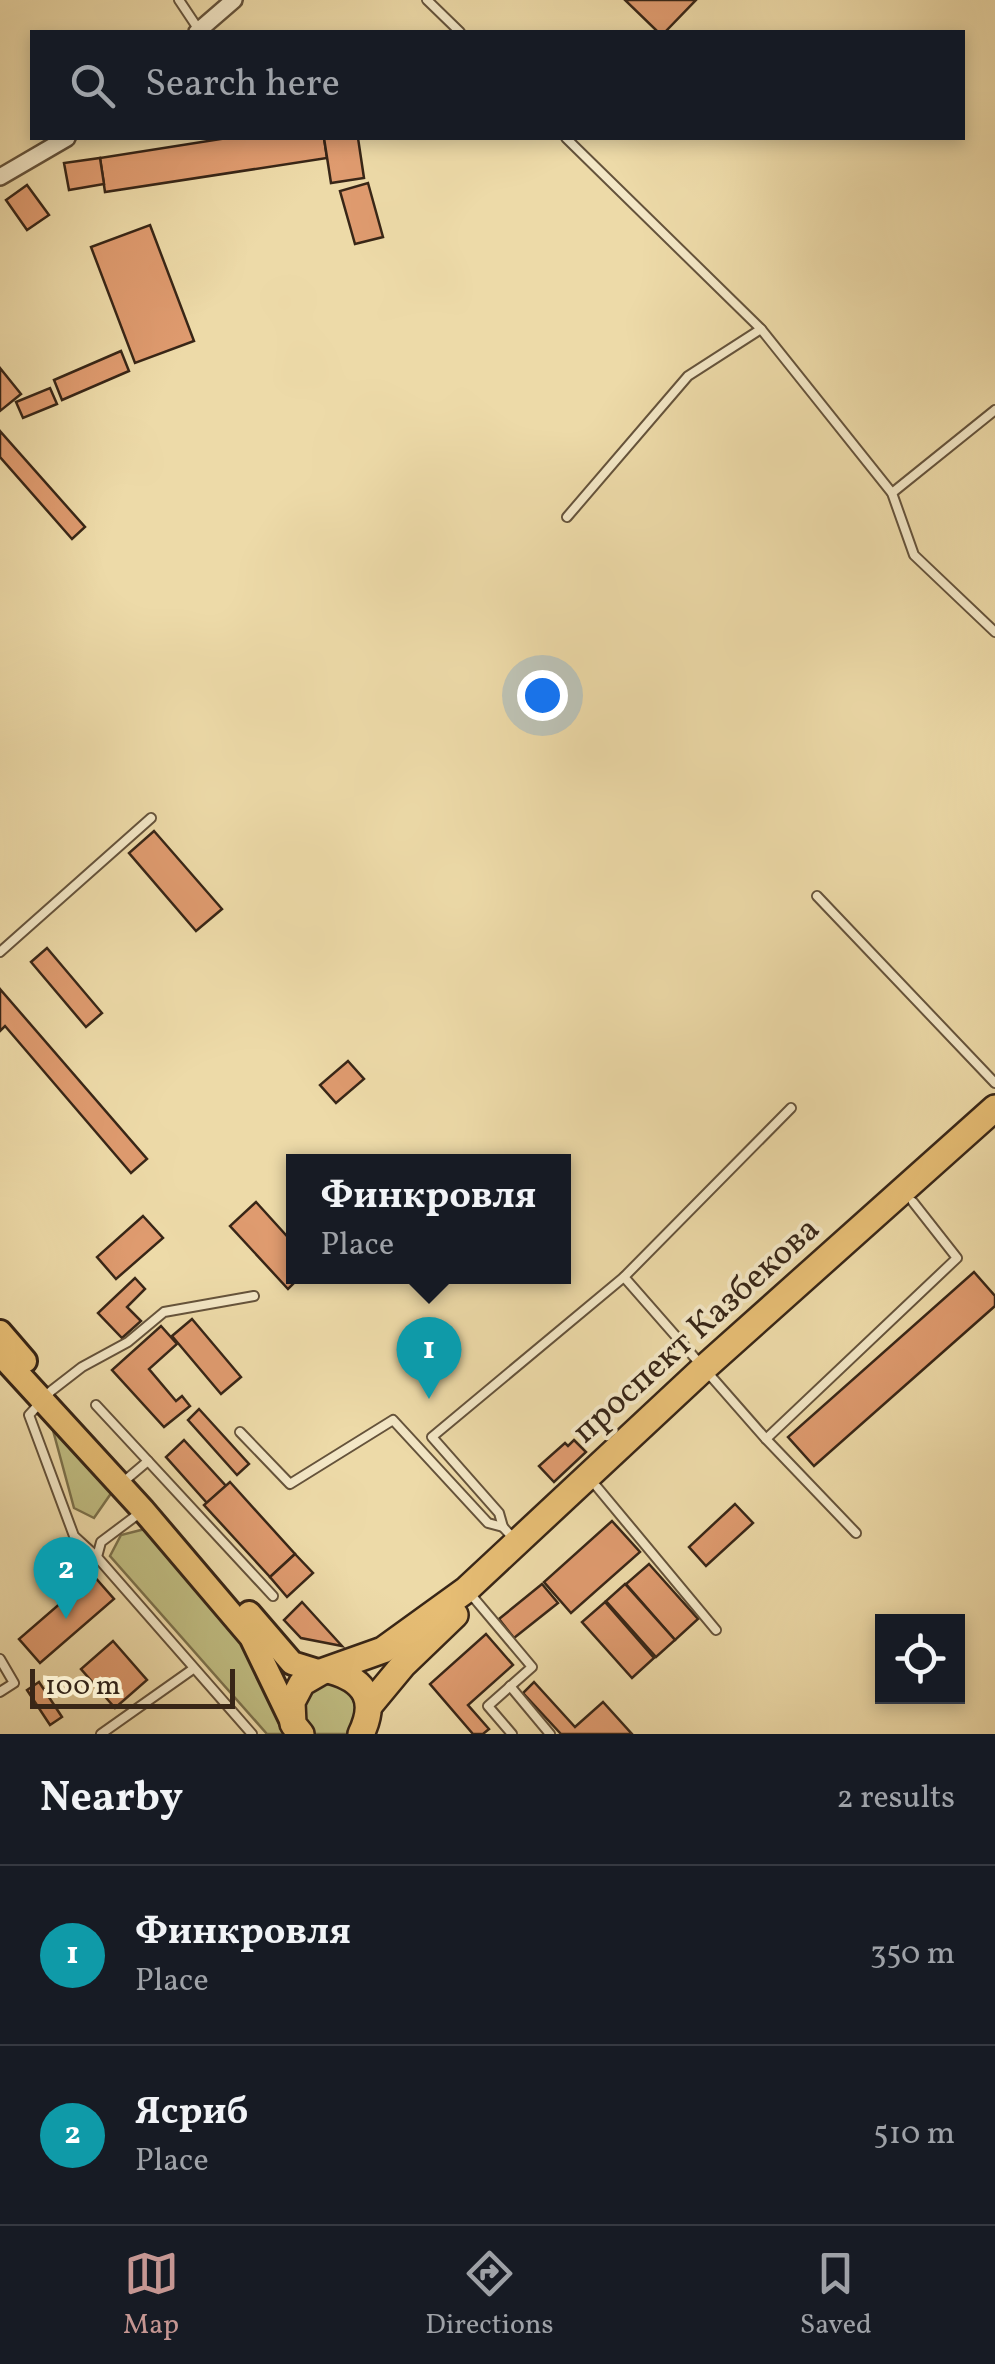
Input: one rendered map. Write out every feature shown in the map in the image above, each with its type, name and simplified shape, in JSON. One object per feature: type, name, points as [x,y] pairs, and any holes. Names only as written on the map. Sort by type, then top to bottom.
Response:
[{"type":"highway","name":"проспект Казбекова","points":[[459,1605],[597,1486],[709,1374],[995,1108]]},
{"type":"highway","name":"проспект Казбекова","points":[[459,1605],[510,1535],[709,1374],[995,1128]]},
{"type":"highway","points":[[297,1729],[292,1702],[302,1682],[383,1650],[459,1605]]},
{"type":"highway","points":[[369,1723],[403,1665],[459,1605]]},
{"type":"highway","points":[[327,1671],[350,1676],[364,1689],[369,1723]]},
{"type":"main road","points":[[0,1332],[45,1395]]},
{"type":"main road","points":[[0,1354],[45,1395],[292,1663],[327,1671]]},
{"type":"main road","points":[[147,1507],[251,1637],[297,1729]]},
{"type":"street","points":[[199,30],[234,0]]},
{"type":"street","points":[[0,177],[64,140]]},
{"type":"lane","points":[[179,0],[197,30]]},
{"type":"lane","points":[[427,0],[458,30]]},
{"type":"lane","points":[[568,140],[760,329],[892,493],[914,555],[995,632]]},
{"type":"lane","points":[[566,516],[688,376],[760,329]]},
{"type":"lane","points":[[892,493],[995,410]]},
{"type":"lane","points":[[0,952],[151,818]]},
{"type":"lane","points":[[817,896],[995,1083]]},
{"type":"lane","points":[[510,1535],[499,1513],[432,1437],[624,1277],[791,1108]]},
{"type":"lane","points":[[766,1439],[957,1258],[912,1202]]},
{"type":"lane","points":[[624,1277],[766,1439],[856,1532]]},
{"type":"lane","points":[[252,1734],[97,1557],[74,1536],[29,1414],[45,1395],[82,1367],[128,1342],[164,1312],[254,1296]]},
{"type":"lane","points":[[96,1405],[274,1596]]},
{"type":"lane","points":[[240,1432],[290,1484],[393,1420],[488,1523],[510,1535]]},
{"type":"lane","points":[[124,1482],[148,1461]]},
{"type":"lane","points":[[597,1486],[716,1630]]},
{"type":"lane","points":[[97,1557],[101,1542],[147,1507]]},
{"type":"lane","points":[[459,1605],[532,1667],[488,1706],[512,1734]]},
{"type":"lane","points":[[0,1659],[14,1683],[0,1692]]},
{"type":"lane","points":[[101,1734],[193,1669]]},
{"type":"lane","points":[[510,1686],[550,1734]]},
{"type":"shaded area","points":[[51,1423],[112,1492],[94,1518],[74,1508]]},
{"type":"shaded area","points":[[145,1529],[249,1645],[283,1734],[267,1734],[110,1556],[121,1535]]},
{"type":"shaded area","points":[[344,1680],[362,1704],[351,1734],[309,1734],[300,1723],[302,1692],[313,1681]]},
{"type":"building","points":[[625,0],[696,0],[667,30],[656,30]]},
{"type":"building","points":[[214,140],[324,140],[327,158],[105,192],[100,158]]},
{"type":"building","points":[[324,140],[358,140],[364,178],[331,183]]},
{"type":"building","points":[[100,158],[104,184],[69,190],[64,163]]},
{"type":"building","points":[[368,183],[383,237],[355,244],[340,191]]},
{"type":"building","points":[[27,185],[49,215],[27,230],[6,200]]},
{"type":"building","points":[[150,225],[194,341],[135,363],[91,247]]},
{"type":"building","points":[[121,351],[129,371],[62,400],[54,380]]},
{"type":"building","points":[[0,368],[21,394],[0,411]]},
{"type":"building","points":[[50,388],[57,404],[23,418],[16,402]]},
{"type":"building","points":[[0,431],[85,527],[72,539],[0,457]]},
{"type":"building","points":[[154,831],[222,909],[196,931],[129,853]]},
{"type":"building","points":[[47,948],[102,1013],[86,1027],[31,962]]},
{"type":"building","points":[[0,989],[147,1159],[131,1173],[5,1026],[0,1031]]},
{"type":"building","points":[[348,1061],[364,1079],[336,1103],[320,1085]]},
{"type":"building","points":[[256,1202],[286,1235],[286,1284],[293,1284],[288,1289],[230,1226]]},
{"type":"building","points":[[143,1216],[163,1238],[116,1279],[97,1257]]},
{"type":"building","points":[[974,1272],[995,1296],[995,1306],[814,1466],[788,1437]]},
{"type":"building","points":[[135,1278],[145,1289],[127,1307],[141,1321],[122,1338],[98,1313]]},
{"type":"building","points":[[192,1319],[241,1377],[221,1394],[172,1336]]},
{"type":"building","points":[[161,1326],[177,1344],[149,1369],[176,1401],[182,1396],[190,1406],[164,1427],[112,1370]]},
{"type":"building","points":[[199,1409],[249,1464],[237,1475],[188,1420]]},
{"type":"building","points":[[184,1440],[226,1486],[207,1503],[166,1457]]},
{"type":"building","points":[[574,1440],[586,1452],[554,1482],[539,1466]]},
{"type":"building","points":[[230,1482],[295,1554],[270,1577],[204,1505]]},
{"type":"building","points":[[735,1504],[753,1523],[706,1566],[689,1547]]},
{"type":"building","points":[[612,1521],[640,1552],[571,1613],[544,1582]]},
{"type":"building","points":[[295,1554],[313,1573],[287,1597],[270,1577]]},
{"type":"building","points":[[649,1564],[698,1619],[675,1640],[626,1584]]},
{"type":"building","points":[[93,1575],[114,1599],[40,1663],[19,1639]]},
{"type":"building","points":[[542,1584],[558,1603],[514,1638],[499,1619]]},
{"type":"building","points":[[625,1584],[675,1640],[656,1657],[606,1601]]},
{"type":"building","points":[[302,1602],[342,1646],[301,1638],[284,1620]]},
{"type":"building","points":[[605,1602],[654,1658],[632,1678],[582,1622]]},
{"type":"building","points":[[486,1634],[513,1665],[468,1705],[489,1729],[473,1734],[430,1684]]},
{"type":"building","points":[[113,1641],[147,1680],[115,1708],[81,1669]]},
{"type":"building","points":[[39,1682],[62,1717],[50,1725],[27,1690]]},
{"type":"building","points":[[534,1682],[575,1727],[603,1702],[632,1734],[561,1734],[523,1693]]},
{"type":"place","name":"Финкровля","points":[[429,1399]]},
{"type":"place","name":"Ясриб","points":[[66,1619]]}]
